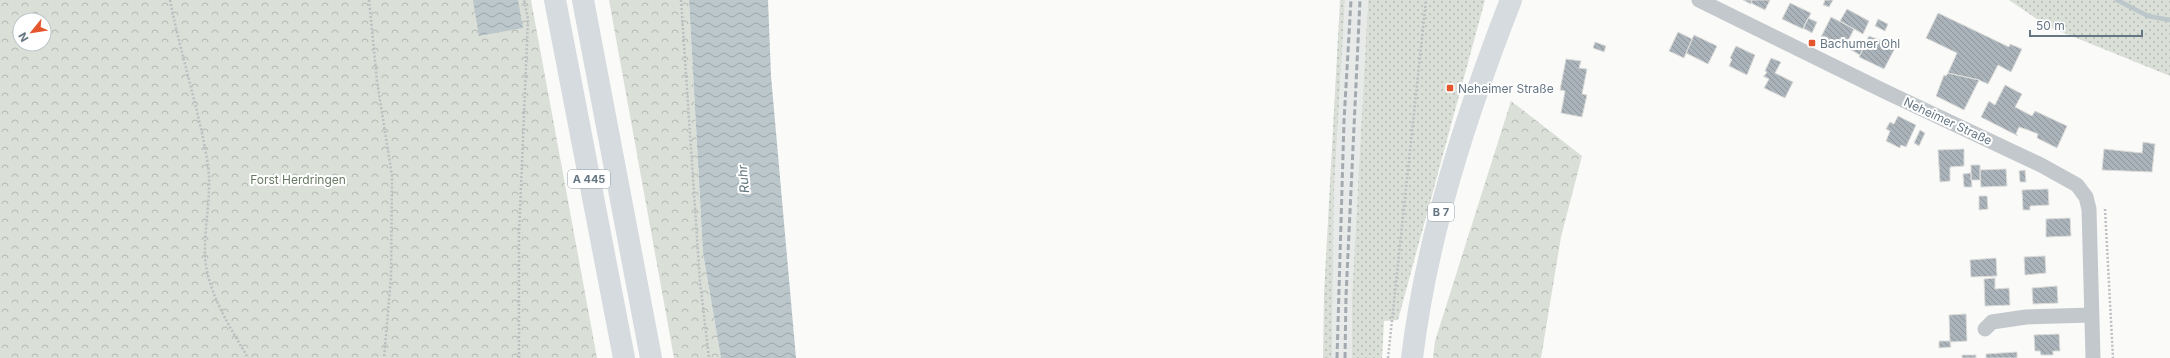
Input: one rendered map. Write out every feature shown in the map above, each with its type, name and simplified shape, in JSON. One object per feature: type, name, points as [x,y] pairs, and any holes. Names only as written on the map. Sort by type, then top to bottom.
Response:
[{"type":"main road","name":"A 445","points":[[555,0],[624,358]]},
{"type":"main road","name":"A 445","points":[[583,0],[651,358]]},
{"type":"main road","name":"B 7","points":[[1412,358],[1430,253],[1474,98],[1512,2]]},
{"type":"street","name":"Neheimer Straße","points":[[1699,0],[1884,91],[2041,165],[2077,185],[2086,197],[2089,209],[2093,358]]},
{"type":"street","points":[[1985,329],[1992,322],[2026,317],[2092,315]]},
{"type":"path","points":[[170,0],[179,46],[203,134],[208,167],[205,256],[209,280],[226,319],[248,358]]},
{"type":"path","points":[[369,0],[377,82],[392,176],[391,277],[384,358]]},
{"type":"path","points":[[519,358],[519,234],[528,19],[524,0]]},
{"type":"path","points":[[681,0],[700,282],[709,358]]},
{"type":"path","points":[[1388,358],[1426,0]]},
{"type":"shaded area","points":[[1345,0],[1368,0],[1352,296],[1352,358],[1332,358],[1334,190]]},
{"type":"green space","name":"Forst Herdringen","points":[[0,0],[531,0],[597,358],[0,358]]},
{"type":"green space","points":[[609,0],[689,0],[703,253],[721,358],[674,358]]},
{"type":"green space","points":[[1340,0],[1345,0],[1334,190],[1332,358],[1323,358],[1324,294]]},
{"type":"green space","points":[[1368,0],[1485,0],[1398,320],[1384,321],[1382,358],[1352,358],[1352,296]]},
{"type":"green space","points":[[2009,0],[2170,0],[2170,76],[2047,26]]},
{"type":"green space","points":[[1511,101],[1582,156],[1561,237],[1541,358],[1433,358],[1435,341]]},
{"type":"water","points":[[473,0],[518,0],[523,28],[479,36]]},
{"type":"water","name":"Ruhr","points":[[689,0],[768,0],[771,76],[796,358],[721,358],[703,253]]},
{"type":"building","points":[[1743,0],[1752,0],[1751,4]]},
{"type":"building","points":[[1752,0],[1770,0],[1765,10],[1751,3]]},
{"type":"building","points":[[1825,0],[1833,0],[1829,7],[1823,5]]},
{"type":"building","points":[[1790,3],[1811,13],[1803,29],[1782,19]]},
{"type":"building","points":[[1847,9],[1869,21],[1863,34],[1840,21]]},
{"type":"building","points":[[1938,13],[2009,47],[2010,44],[2022,49],[2011,72],[1998,65],[1988,84],[1979,80],[1948,73],[1957,53],[1926,38]]},
{"type":"building","points":[[1831,17],[1854,29],[1844,49],[1827,40],[1828,38],[1823,36],[1821,37]]},
{"type":"building","points":[[1808,18],[1817,22],[1812,33],[1803,28]]},
{"type":"building","points":[[1878,19],[1888,24],[1885,31],[1875,26]]},
{"type":"building","points":[[1678,32],[1692,39],[1684,58],[1669,51]]},
{"type":"building","points":[[1694,35],[1717,46],[1708,64],[1686,53]]},
{"type":"building","points":[[1869,36],[1890,44],[1895,48],[1884,69],[1859,57]]},
{"type":"building","points":[[1849,39],[1857,42],[1853,51],[1845,47]]},
{"type":"building","points":[[1858,40],[1866,43],[1860,55],[1853,51]]},
{"type":"building","points":[[1595,42],[1606,46],[1604,52],[1593,48]]},
{"type":"building","points":[[1736,46],[1755,55],[1747,75],[1729,66],[1732,59],[1730,58]]},
{"type":"building","points":[[1771,58],[1781,62],[1775,73],[1793,82],[1785,98],[1764,88],[1769,79],[1763,76],[1767,72],[1765,71]]},
{"type":"building","points":[[1566,59],[1581,61],[1579,68],[1587,69],[1582,94],[1587,95],[1582,117],[1561,113],[1565,91],[1560,90]]},
{"type":"building","points":[[1948,73],[1979,80],[1964,110],[1936,96],[1944,75],[1946,76]]},
{"type":"building","points":[[2005,85],[2022,94],[2015,107],[2032,116],[2035,111],[2067,126],[2057,148],[2037,138],[2038,134],[2019,127],[2016,134],[2018,136],[1981,117],[1989,101],[1995,105]]},
{"type":"building","points":[[1898,116],[1916,125],[1906,147],[1901,145],[1900,148],[1886,141],[1890,131],[1886,129],[1890,122],[1894,124]]},
{"type":"building","points":[[1920,130],[1925,133],[1919,146],[1914,143]]},
{"type":"building","points":[[2143,142],[2155,144],[2152,172],[2102,170],[2104,149],[2142,153]]},
{"type":"building","points":[[1964,149],[1964,166],[1950,167],[1950,181],[1940,182],[1938,150]]},
{"type":"building","points":[[1971,165],[1980,165],[1980,180],[1971,180]]},
{"type":"building","points":[[2006,169],[2007,186],[1981,187],[1980,170]]},
{"type":"building","points":[[2025,170],[2026,182],[2020,182],[2019,171]]},
{"type":"building","points":[[1971,173],[1972,187],[1964,187],[1963,174]]},
{"type":"building","points":[[2048,189],[2049,205],[2030,206],[2030,210],[2023,210],[2022,190]]},
{"type":"building","points":[[1979,196],[1987,196],[1988,209],[1979,210]]},
{"type":"building","points":[[2070,218],[2071,236],[2046,237],[2046,219]]},
{"type":"building","points":[[2045,256],[2046,273],[2025,275],[2024,257]]},
{"type":"building","points":[[1996,258],[1997,276],[1971,277],[1970,260]]},
{"type":"building","points":[[1995,278],[1995,289],[2009,288],[2010,305],[1985,306],[1984,279]]},
{"type":"building","points":[[2057,286],[2058,303],[2033,304],[2032,288]]},
{"type":"building","points":[[1966,314],[1967,341],[1950,342],[1949,315]]},
{"type":"building","points":[[2059,334],[2060,351],[2053,351],[2053,355],[2041,355],[2040,351],[2035,351],[2034,335]]},
{"type":"building","points":[[1939,341],[1950,341],[1951,347],[1939,348]]},
{"type":"building","points":[[2017,352],[2017,358],[1986,358],[1986,354]]},
{"type":"building","points":[[1962,355],[1976,355],[1976,358],[1962,358]]},
{"type":"waterway","points":[[2117,0],[2148,16],[2170,20]]},
{"type":"railway","points":[[1337,358],[1344,121],[1351,0]]},
{"type":"railway","points":[[1345,358],[1346,296],[1360,0]]},
{"type":"place","name":"Bachumer Ohl","points":[[1812,43]]},
{"type":"place","name":"Neheimer Straße","points":[[1450,88]]}]
